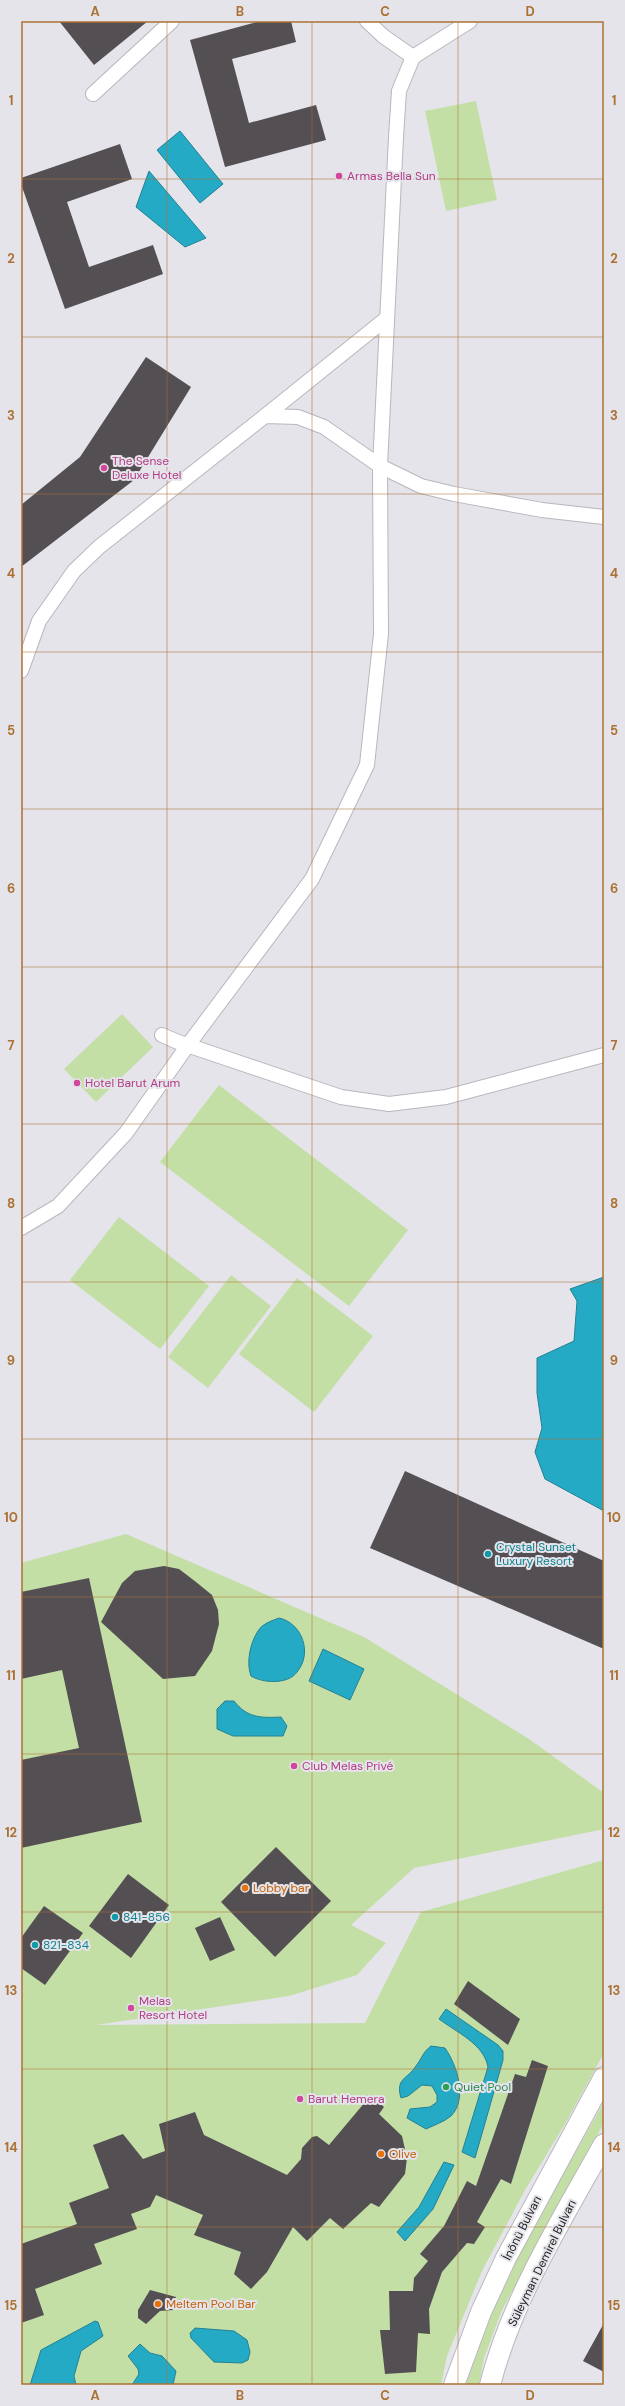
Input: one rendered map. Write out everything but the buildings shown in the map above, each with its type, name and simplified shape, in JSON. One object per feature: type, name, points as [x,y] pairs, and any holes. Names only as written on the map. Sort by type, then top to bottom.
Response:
[{"type":"main road","name":"İnönü Bulvarı","points":[[454,2385],[472,2332],[506,2258],[604,2077]]},
{"type":"main road","name":"Süleyman Demirel Bulvarı","points":[[490,2385],[496,2360],[523,2296],[604,2144]]},
{"type":"street","points":[[93,94],[172,21]]},
{"type":"street","points":[[366,21],[413,57]]},
{"type":"street","points":[[21,1228],[58,1206],[126,1133],[188,1046],[312,879],[367,765],[381,634],[380,466],[399,91],[413,57],[470,21]]},
{"type":"street","points":[[21,671],[39,621],[74,571],[99,547],[387,318]]},
{"type":"street","points":[[265,416],[298,417],[324,426],[380,466],[421,486],[454,494],[542,510],[604,517]]},
{"type":"street","points":[[162,1035],[188,1046],[341,1097],[389,1104],[446,1097],[604,1055]]},
{"type":"green space","points":[[476,101],[497,200],[446,211],[425,111]]},
{"type":"green space","points":[[122,1014],[153,1047],[96,1102],[64,1069]]},
{"type":"green space","points":[[219,1085],[408,1230],[349,1306],[160,1162]]},
{"type":"green space","points":[[119,1217],[209,1286],[160,1349],[70,1280]]},
{"type":"green space","points":[[231,1275],[271,1306],[208,1388],[168,1357]]},
{"type":"green space","points":[[297,1278],[373,1336],[314,1412],[239,1354]]},
{"type":"green space","points":[[126,1534],[364,1637],[529,1739],[604,1793],[604,1829],[414,1868],[351,1925],[386,1943],[357,1975],[289,1996],[96,2025],[365,2023],[421,1912],[604,1860],[604,2053],[565,2124],[525,2190],[482,2271],[447,2356],[441,2385],[21,2385],[21,1563]]},
{"type":"green space","points":[[604,2102],[604,2123],[502,2310],[484,2358],[479,2385],[466,2385],[478,2348],[509,2275],[546,2205]]},
{"type":"water","points":[[180,131],[223,184],[200,203],[157,150]]},
{"type":"water","points":[[149,171],[206,238],[185,247],[136,207]]},
{"type":"water","points":[[604,1277],[604,1511],[545,1479],[535,1452],[542,1428],[537,1393],[537,1358],[574,1341],[577,1301],[570,1289]]},
{"type":"water","points":[[279,1618],[294,1626],[303,1640],[304,1656],[302,1664],[293,1676],[281,1681],[275,1682],[262,1680],[251,1676],[249,1659],[255,1636],[262,1626]]},
{"type":"water","points":[[323,1649],[364,1669],[350,1700],[309,1681]]},
{"type":"water","points":[[225,1701],[234,1701],[244,1711],[255,1716],[281,1717],[287,1726],[283,1736],[233,1736],[217,1729],[217,1709]]},
{"type":"water","points":[[446,2009],[498,2045],[503,2051],[503,2060],[475,2158],[462,2152],[488,2067],[481,2052],[475,2045],[439,2019]]},
{"type":"water","name":"Quiet Pool","points":[[431,2046],[445,2048],[457,2073],[460,2091],[459,2101],[451,2116],[426,2129],[407,2118],[410,2109],[430,2107],[437,2102],[437,2095],[432,2086],[422,2085],[408,2096],[401,2098],[400,2086],[403,2079],[413,2070],[424,2053]]},
{"type":"water","points":[[444,2162],[454,2165],[433,2209],[405,2241],[397,2232],[419,2207]]},
{"type":"water","points":[[95,2321],[98,2322],[103,2336],[81,2351],[74,2376],[76,2385],[30,2385],[41,2350]]},
{"type":"water","points":[[195,2328],[234,2331],[247,2340],[250,2352],[248,2360],[242,2363],[214,2362],[191,2338],[190,2333]]},
{"type":"water","points":[[140,2344],[150,2353],[162,2356],[176,2371],[173,2385],[132,2385],[139,2374],[138,2369],[128,2356]]},
{"type":"place","name":"Armas Bella Sun","points":[[339,176]]},
{"type":"place","name":"The Sense Deluxe Hotel","points":[[104,468]]},
{"type":"place","name":"Hotel Barut Arum","points":[[77,1083]]},
{"type":"place","name":"Crystal Sunset Luxury Resort","points":[[488,1554]]},
{"type":"place","name":"Club Melas Privé","points":[[294,1766]]},
{"type":"place","name":"Lobby bar","points":[[245,1888]]},
{"type":"place","name":"841-856","points":[[115,1917]]},
{"type":"place","name":"821-834","points":[[35,1945]]},
{"type":"place","name":"Melas Resort Hotel","points":[[131,2008]]},
{"type":"place","name":"Quiet Pool","points":[[446,2087]]},
{"type":"place","name":"Barut Hemera","points":[[300,2099]]},
{"type":"place","name":"Olive","points":[[381,2154]]},
{"type":"place","name":"Meltem Pool Bar","points":[[158,2304]]}]
